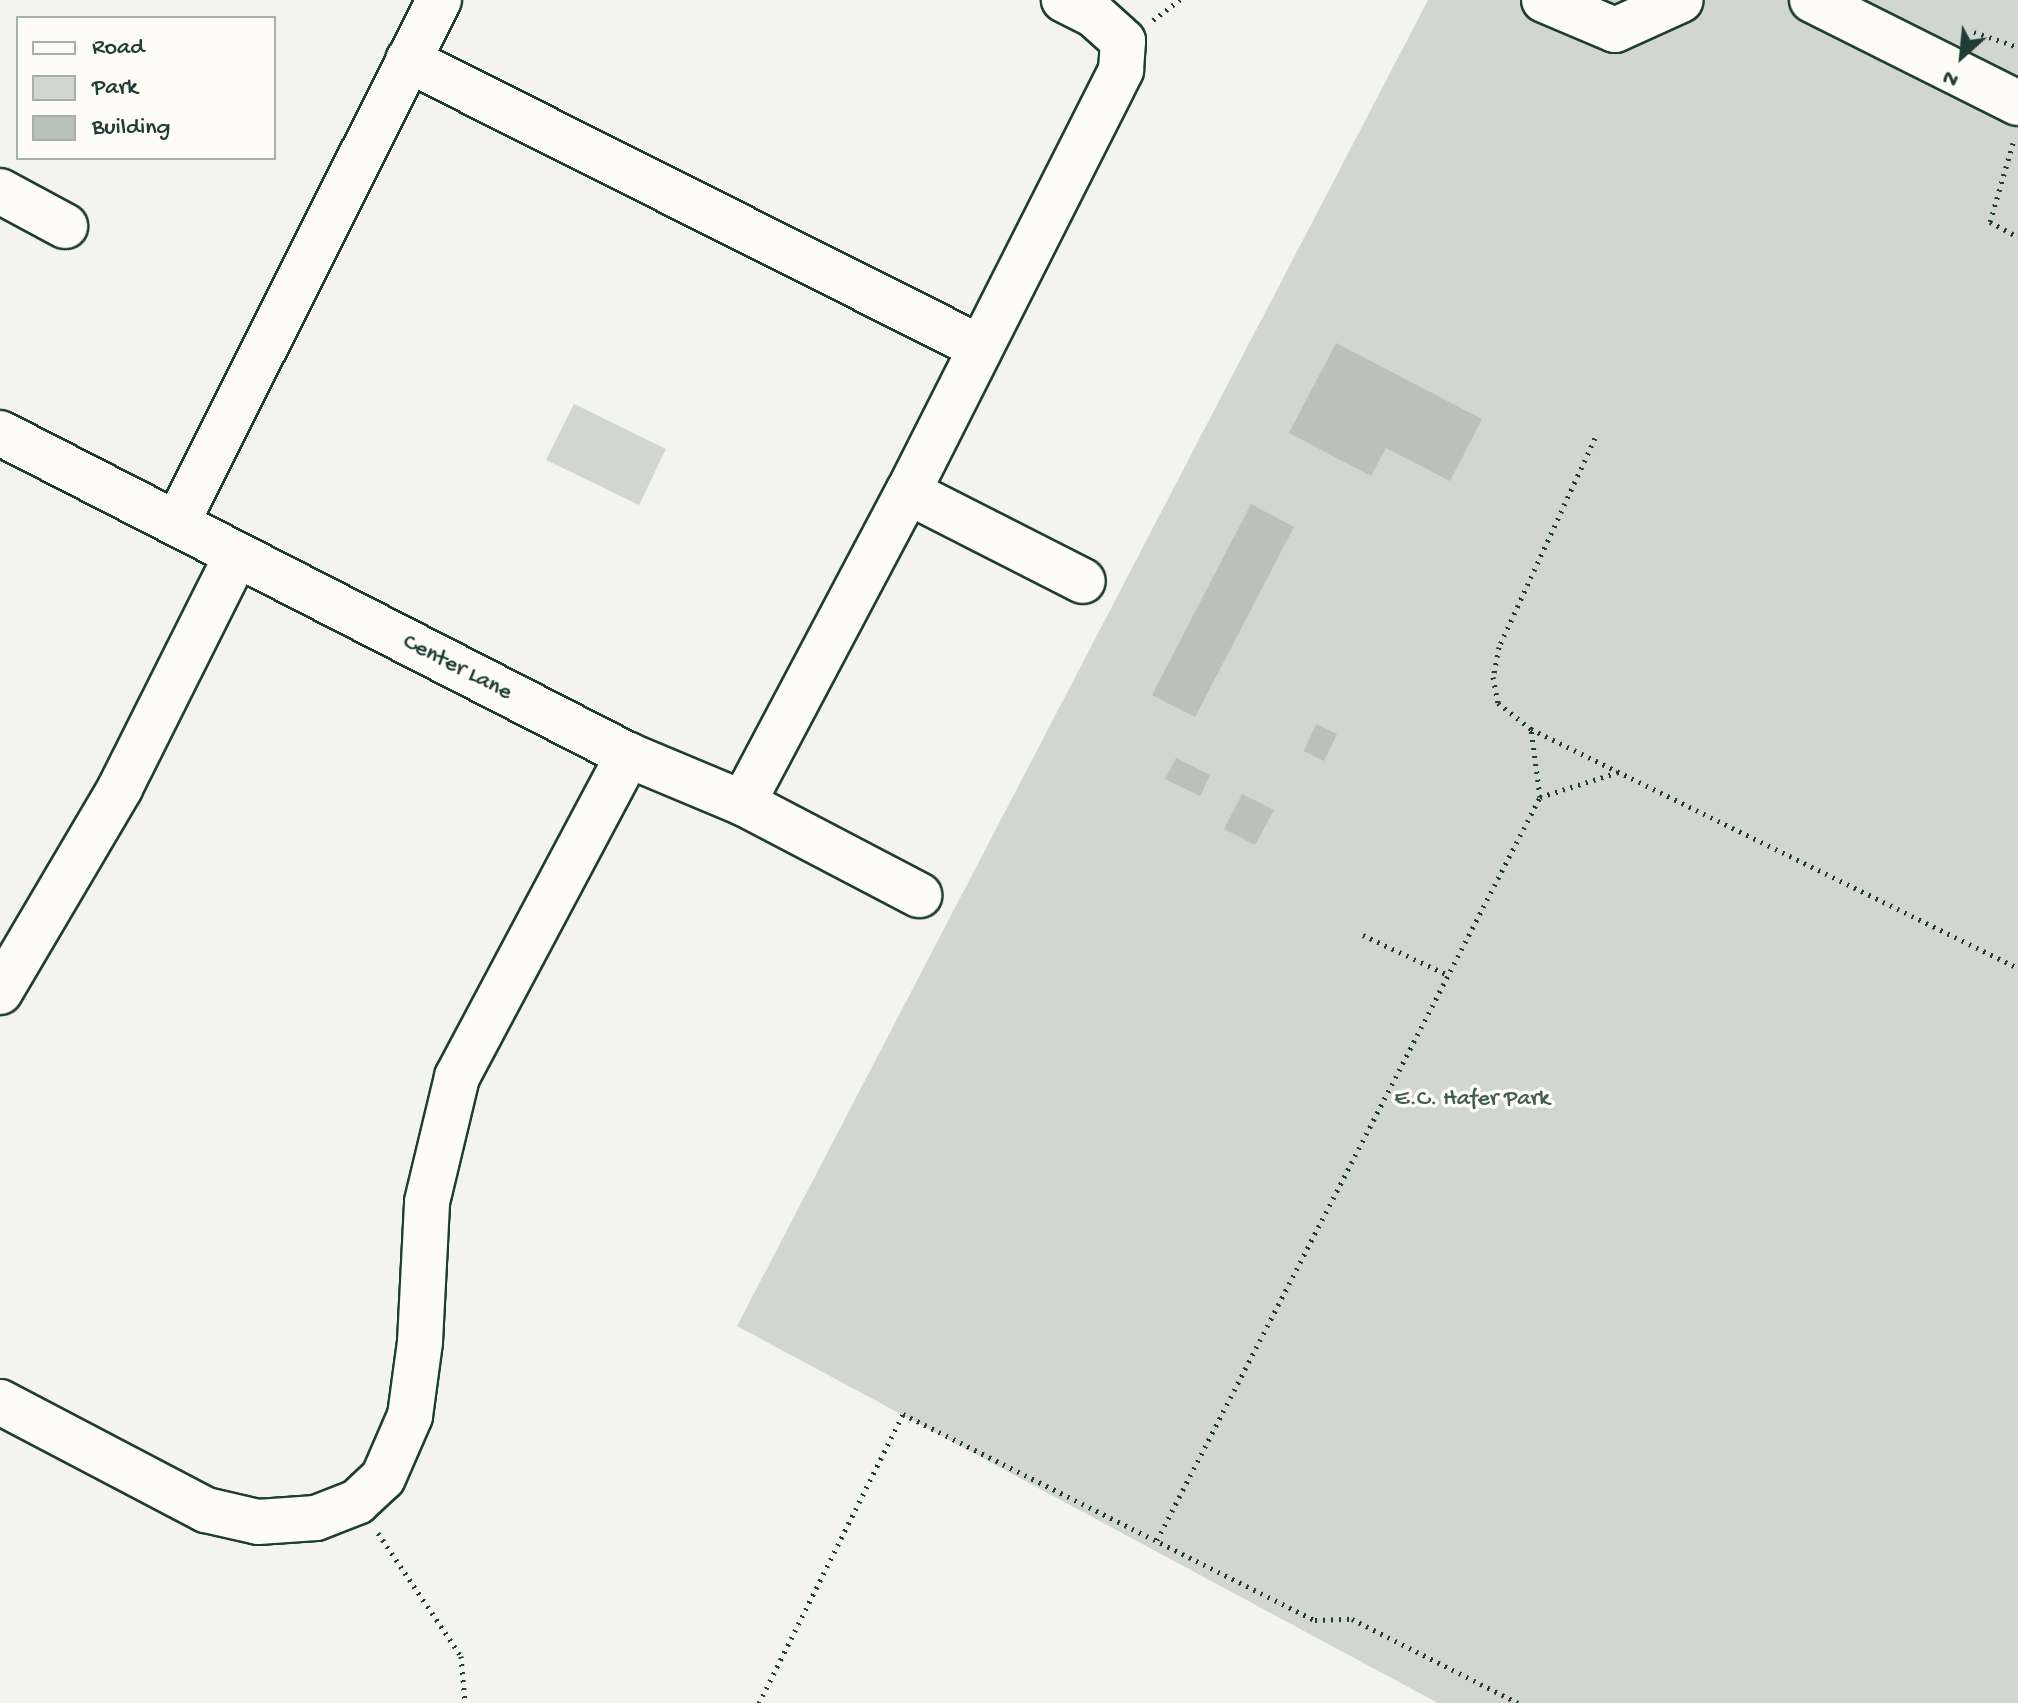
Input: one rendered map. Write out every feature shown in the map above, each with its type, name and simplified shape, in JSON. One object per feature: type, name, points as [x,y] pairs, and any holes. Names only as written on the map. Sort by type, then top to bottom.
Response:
[{"type":"street","points":[[177,523],[439,0]]},
{"type":"street","points":[[743,803],[908,492],[1121,70],[1123,41],[1094,15],[1064,0]]},
{"type":"street","points":[[1544,0],[1615,30],[1681,0]]},
{"type":"street","points":[[1812,0],[2016,122]]},
{"type":"street","points":[[408,60],[981,348]]},
{"type":"street","points":[[0,191],[65,226]]},
{"type":"street","name":"Center Lane","points":[[0,433],[628,755],[743,803],[919,895]]},
{"type":"street","points":[[908,492],[1083,581]]},
{"type":"street","points":[[0,992],[120,788],[236,556]]},
{"type":"street","points":[[0,1402],[206,1510],[258,1522],[316,1518],[357,1502],[383,1478],[410,1416],[420,1342],[427,1202],[457,1077],[628,755]]},
{"type":"path","points":[[2016,122],[1990,222],[2018,237]]},
{"type":"path","points":[[1595,438],[1496,662],[1493,677],[1498,703],[1531,729],[2018,968]]},
{"type":"path","points":[[1157,1540],[1540,797],[1531,729]]},
{"type":"path","points":[[1540,797],[1619,772]]},
{"type":"path","points":[[1363,935],[1448,975]]},
{"type":"path","points":[[759,1703],[903,1414],[1315,1620],[1352,1619],[1518,1703]]},
{"type":"path","points":[[357,1502],[461,1656],[465,1703]]},
{"type":"green space","name":"E.C. Hafer Park","points":[[1428,0],[2018,0],[2018,1703],[1438,1703],[737,1326]]},
{"type":"green space","points":[[574,404],[666,449],[639,505],[546,460]]},
{"type":"building","points":[[1336,343],[1482,419],[1450,481],[1386,448],[1371,476],[1289,433]]},
{"type":"building","points":[[1251,504],[1294,527],[1195,717],[1152,695]]},
{"type":"building","points":[[1316,724],[1337,734],[1324,761],[1304,751]]},
{"type":"building","points":[[1176,758],[1210,775],[1200,796],[1165,779]]},
{"type":"building","points":[[1242,794],[1274,810],[1255,845],[1224,829]]}]
